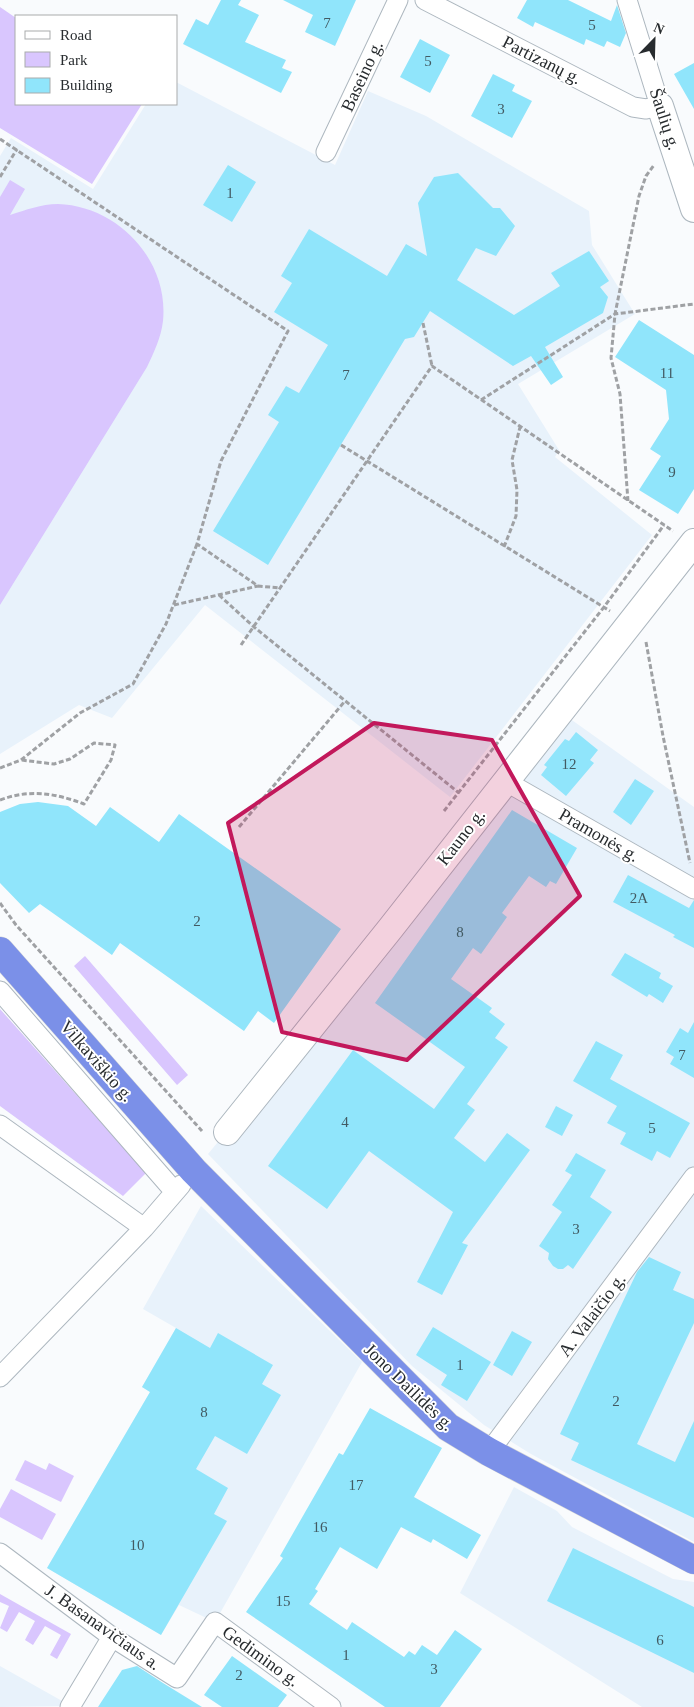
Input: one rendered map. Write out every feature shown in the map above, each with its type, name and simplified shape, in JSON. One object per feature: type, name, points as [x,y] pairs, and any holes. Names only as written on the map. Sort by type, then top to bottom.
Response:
[{"type":"highway","name":"Vilkaviškio g.","points":[[0,951],[183,1182]]},
{"type":"highway","name":"Jono Dailidės g.","points":[[183,1182],[448,1428],[489,1452],[694,1560]]},
{"type":"street","name":"Baseino g.","points":[[326,152],[398,0]]},
{"type":"street","name":"Partizanų g.","points":[[425,0],[633,107],[646,109],[660,106]]},
{"type":"street","name":"Šaulių g.","points":[[627,0],[694,209]]},
{"type":"street","name":"Kauno g.","points":[[215,1132],[390,929],[693,544]]},
{"type":"street","name":"Pramonės g.","points":[[505,781],[693,880]]},
{"type":"street","points":[[0,991],[183,1182],[144,1228],[0,1377]]},
{"type":"street","points":[[0,1125],[144,1228]]},
{"type":"street","name":"A. Valaičio g.","points":[[489,1452],[694,1177]]},
{"type":"street","name":"J. Basanavičiaus a.","points":[[0,1553],[112,1637],[177,1678],[215,1622]]},
{"type":"street","name":"Gedimino g.","points":[[215,1622],[331,1707]]},
{"type":"street","points":[[70,1707],[112,1637]]},
{"type":"path","points":[[0,139],[288,331],[221,461],[197,544],[166,624],[133,684],[80,713],[21,760],[0,768]]},
{"type":"path","points":[[628,501],[620,394],[611,358],[615,314],[638,196],[646,176],[655,163],[674,146]]},
{"type":"path","points":[[0,177],[17,149]]},
{"type":"path","points":[[481,400],[615,314],[694,304]]},
{"type":"path","points":[[423,323],[432,366],[693,544]]},
{"type":"path","points":[[241,645],[432,366]]},
{"type":"path","points":[[504,547],[516,516],[517,490],[512,460],[520,427]]},
{"type":"path","points":[[341,445],[604,607],[635,616],[663,736],[693,880]]},
{"type":"path","points":[[444,811],[604,607],[664,525]]},
{"type":"path","points":[[197,544],[258,586]]},
{"type":"path","points":[[173,605],[258,586],[280,588]]},
{"type":"path","points":[[219,595],[254,626],[458,792]]},
{"type":"path","points":[[239,827],[345,701]]},
{"type":"path","points":[[0,800],[13,795],[39,793],[63,796],[84,804],[111,760],[115,745],[94,743],[70,759],[54,764],[21,760]]},
{"type":"path","points":[[0,903],[16,925],[215,1132]]},
{"type":"highlighted area","points":[[374,723],[492,740],[580,896],[407,1060],[282,1032],[228,823]]},
{"type":"shaded area","points":[[178,83],[335,165],[368,91],[426,116],[589,211],[592,245],[635,314],[518,384],[559,450],[555,457],[652,535],[450,797],[205,605],[112,718],[79,705],[0,754],[0,156],[11,138],[93,189],[145,105],[178,105]]},
{"type":"shaded area","points":[[569,718],[694,807],[694,1542],[531,1454],[484,1425],[412,1366],[208,1154]]},
{"type":"shaded area","points":[[201,1206],[362,1362],[215,1622],[179,1605],[161,1635],[47,1568],[150,1392],[142,1387],[176,1328],[143,1309]]},
{"type":"shaded area","points":[[514,1487],[557,1511],[572,1527],[673,1579],[694,1582],[694,1707],[642,1707],[460,1593]]},
{"type":"shaded area","points":[[0,1666],[71,1706],[0,1707]]},
{"type":"green space","points":[[0,7],[15,17],[15,105],[141,105],[92,184],[0,128]]},
{"type":"green space","points":[[10,180],[25,189],[10,215],[52,204],[80,207],[101,215],[119,226],[135,240],[148,258],[158,277],[163,299],[163,321],[159,339],[147,367],[0,605],[0,197]]},
{"type":"green space","points":[[85,956],[188,1075],[177,1085],[74,966]]},
{"type":"green space","points":[[0,1009],[146,1173],[123,1196],[0,1106]]},
{"type":"green space","points":[[25,1460],[46,1470],[49,1463],[74,1476],[61,1502],[15,1480]]},
{"type":"green space","points":[[11,1489],[56,1514],[42,1540],[0,1517],[0,1509]]},
{"type":"green space","points":[[0,1594],[71,1634],[57,1659],[50,1655],[61,1635],[45,1626],[33,1645],[25,1640],[35,1621],[19,1612],[7,1632],[0,1628],[9,1606],[0,1602]]},
{"type":"building","points":[[221,0],[241,0],[238,5],[259,15],[245,42],[286,60],[282,68],[292,72],[281,93],[183,44],[196,19],[208,25]]},
{"type":"building","points":[[283,0],[356,0],[335,46],[305,32],[313,15]]},
{"type":"building","points":[[527,0],[568,0],[611,21],[617,5],[626,33],[620,47],[607,41],[604,47],[586,39],[584,45],[535,22],[533,27],[517,18]]},
{"type":"building","points":[[420,39],[450,55],[430,93],[400,77]]},
{"type":"building","points":[[694,63],[694,109],[674,74]]},
{"type":"building","points":[[493,74],[515,85],[512,91],[532,101],[512,138],[471,116]]},
{"type":"building","points":[[228,165],[256,182],[232,222],[203,205]]},
{"type":"building","points":[[458,173],[493,208],[500,208],[515,226],[496,256],[476,248],[457,280],[514,315],[560,286],[551,273],[589,251],[609,281],[600,287],[608,297],[603,313],[545,347],[563,377],[551,385],[531,356],[513,366],[430,311],[414,337],[405,339],[268,565],[213,531],[279,422],[268,415],[286,386],[299,393],[328,345],[274,312],[292,283],[281,276],[309,229],[387,276],[406,244],[427,256],[418,203],[434,177]]},
{"type":"building","points":[[639,320],[694,355],[694,489],[678,514],[639,490],[661,456],[650,449],[669,419],[666,390],[615,357]]},
{"type":"building","points":[[576,732],[598,750],[590,760],[594,763],[566,796],[541,775],[547,767],[544,765],[565,739],[569,741]]},
{"type":"building","points":[[635,779],[654,791],[631,825],[613,812]]},
{"type":"building","points":[[38,802],[68,806],[96,826],[110,807],[159,842],[179,814],[341,929],[274,1023],[258,1011],[244,1031],[120,943],[112,955],[40,904],[29,913],[0,883],[0,812],[20,804]]},
{"type":"building","points":[[512,810],[577,848],[556,884],[550,881],[546,887],[529,876],[502,913],[507,917],[481,954],[473,948],[451,979],[492,1008],[489,1012],[505,1024],[495,1038],[508,1047],[467,1104],[475,1110],[454,1138],[485,1162],[507,1133],[530,1150],[462,1243],[468,1245],[442,1295],[417,1282],[453,1212],[369,1151],[327,1209],[268,1166],[353,1050],[434,1109],[465,1067],[375,1003]]},
{"type":"building","points":[[628,875],[689,908],[694,900],[694,948],[673,937],[675,935],[613,902]]},
{"type":"building","points":[[625,953],[661,973],[659,978],[673,986],[663,1003],[649,994],[647,997],[611,975]]},
{"type":"building","points":[[694,1022],[694,1078],[670,1064],[674,1057],[666,1052],[680,1028],[688,1033]]},
{"type":"building","points":[[596,1041],[623,1055],[610,1079],[690,1123],[670,1158],[657,1151],[652,1161],[620,1144],[626,1133],[607,1123],[617,1106],[573,1081]]},
{"type":"building","points":[[556,1106],[573,1115],[562,1136],[545,1127]]},
{"type":"building","points":[[576,1153],[606,1170],[590,1197],[612,1212],[573,1269],[568,1265],[563,1269],[558,1269],[548,1259],[549,1253],[539,1246],[562,1212],[552,1205],[572,1175],[565,1171]]},
{"type":"building","points":[[649,1257],[681,1272],[673,1290],[694,1299],[694,1323],[637,1444],[675,1462],[694,1421],[694,1518],[571,1460],[579,1443],[560,1434],[637,1272]]},
{"type":"building","points":[[433,1327],[491,1362],[467,1401],[441,1385],[447,1375],[416,1355]]},
{"type":"building","points":[[176,1328],[210,1348],[218,1333],[273,1365],[262,1384],[281,1395],[247,1454],[215,1436],[196,1469],[228,1488],[214,1514],[227,1521],[161,1635],[47,1568],[150,1392],[142,1387]]},
{"type":"building","points":[[512,1331],[532,1342],[512,1376],[493,1365]]},
{"type":"building","points":[[370,1408],[442,1448],[414,1497],[481,1535],[467,1559],[433,1539],[431,1543],[401,1527],[377,1569],[340,1547],[315,1589],[318,1591],[309,1604],[347,1630],[352,1622],[404,1657],[409,1651],[415,1655],[422,1645],[437,1655],[455,1630],[482,1649],[440,1707],[385,1707],[246,1612],[283,1558],[280,1556],[339,1453],[343,1455]]},
{"type":"building","points":[[573,1548],[694,1607],[694,1673],[547,1601]]},
{"type":"building","points":[[232,1656],[287,1695],[278,1707],[222,1707],[204,1695]]},
{"type":"building","points":[[137,1666],[202,1707],[98,1707],[122,1670]]}]
